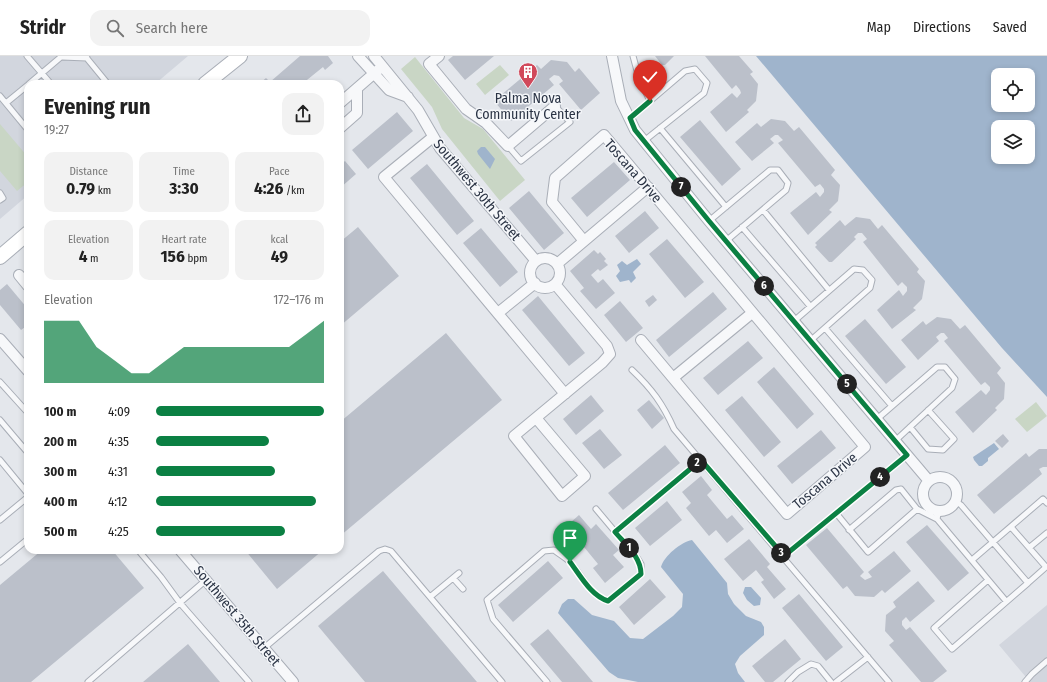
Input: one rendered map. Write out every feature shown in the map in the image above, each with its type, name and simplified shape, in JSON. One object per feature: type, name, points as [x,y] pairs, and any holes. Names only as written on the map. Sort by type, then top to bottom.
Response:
[{"type":"main road","points":[[210,80],[240,56]]},
{"type":"main road","points":[[0,257],[24,236]]},
{"type":"street","points":[[358,56],[389,90],[408,97]]},
{"type":"street","name":"Southwest 30th Street","points":[[374,56],[418,110],[433,137],[536,261]]},
{"type":"street","points":[[439,56],[429,64],[466,109],[486,123],[508,146],[555,106]]},
{"type":"street","points":[[612,56],[621,101],[635,130],[709,221],[929,481]]},
{"type":"street","points":[[344,99],[382,66]]},
{"type":"street","points":[[344,124],[357,113],[357,88]]},
{"type":"street","name":"Toscana Drive","points":[[584,241],[555,206],[552,196],[555,178],[604,135],[865,447],[786,514],[641,340]]},
{"type":"street","points":[[433,137],[384,177],[565,394]]},
{"type":"street","points":[[557,264],[648,187]]},
{"type":"street","points":[[547,258],[557,264],[560,274],[555,284],[542,287],[535,283],[531,274],[531,269],[536,261],[547,258]]},
{"type":"street","points":[[19,275],[24,281]]},
{"type":"street","points":[[498,313],[535,283]]},
{"type":"street","points":[[536,418],[585,476],[562,496],[514,436],[610,354],[607,346],[555,284]]},
{"type":"street","points":[[673,378],[752,313]]},
{"type":"street","points":[[0,339],[24,367]]},
{"type":"street","points":[[939,477],[950,481],[956,490],[955,501],[951,506],[938,515],[928,506],[923,496],[925,486],[929,481],[939,477]]},
{"type":"street","name":"Southwest 35th Street","points":[[183,554],[293,682]]},
{"type":"lane","points":[[28,56],[48,80]]},
{"type":"lane","points":[[633,56],[639,78],[650,101]]},
{"type":"lane","points":[[34,80],[62,57],[86,57],[105,80]]},
{"type":"lane","points":[[630,118],[685,71],[695,69],[707,84],[704,93],[644,141]]},
{"type":"lane","points":[[6,103],[24,88]]},
{"type":"lane","points":[[0,96],[24,125]]},
{"type":"lane","points":[[508,146],[521,161],[570,122],[555,106]]},
{"type":"lane","points":[[660,128],[726,207]]},
{"type":"lane","points":[[709,221],[770,170],[778,170],[788,183],[786,190],[726,241]]},
{"type":"lane","points":[[0,193],[3,198],[0,200]]},
{"type":"lane","points":[[763,210],[829,290]]},
{"type":"lane","points":[[742,227],[810,306]]},
{"type":"lane","points":[[794,321],[854,269],[863,270],[872,280],[870,288],[810,341]]},
{"type":"lane","points":[[825,328],[892,406]]},
{"type":"lane","points":[[877,419],[937,367],[945,367],[955,379],[952,388],[895,441]]},
{"type":"lane","points":[[632,370],[649,386],[664,407],[674,429],[784,556],[889,682]]},
{"type":"lane","points":[[0,382],[24,409]]},
{"type":"lane","points":[[910,427],[928,449],[943,450],[954,439],[928,410]]},
{"type":"lane","points":[[0,420],[24,448]]},
{"type":"lane","points":[[784,556],[907,455]]},
{"type":"lane","points":[[0,460],[24,489]]},
{"type":"lane","points":[[615,532],[701,460]]},
{"type":"lane","points":[[849,530],[896,490],[901,489],[917,509],[938,515],[972,560],[1006,601]]},
{"type":"lane","points":[[972,560],[1043,498],[1047,503]]},
{"type":"lane","points":[[0,520],[24,500]]},
{"type":"lane","points":[[955,501],[961,505],[992,543],[1028,583]]},
{"type":"lane","points":[[547,682],[493,619],[487,600],[544,551],[554,550],[570,562],[601,599],[608,601],[641,574],[641,564],[638,559],[596,509]]},
{"type":"lane","points":[[836,513],[868,552],[917,509]]},
{"type":"lane","points":[[988,580],[934,628],[952,648],[1046,567],[1011,527]]},
{"type":"lane","points":[[1030,547],[1047,533]]},
{"type":"lane","points":[[0,562],[24,542]]},
{"type":"lane","points":[[264,648],[379,551],[385,549],[391,551],[502,682]]},
{"type":"lane","points":[[141,554],[180,603],[249,682]]},
{"type":"lane","points":[[430,598],[460,573]]},
{"type":"lane","points":[[454,578],[463,589]]},
{"type":"lane","points":[[88,682],[206,580]]},
{"type":"lane","points":[[836,682],[868,657]]},
{"type":"lane","points":[[1026,682],[1032,674],[1047,661]]},
{"type":"lane","points":[[788,682],[798,672],[811,664],[818,666],[831,682]]},
{"type":"shaded area","points":[[0,56],[188,56],[160,80],[24,80],[24,198],[0,219]]},
{"type":"shaded area","points":[[1047,605],[1047,682],[1030,682],[999,645]]},
{"type":"green space","points":[[415,57],[464,118],[483,129],[525,180],[500,201],[442,129],[432,107],[401,69]]},
{"type":"green space","points":[[500,65],[509,75],[485,95],[476,84]]},
{"type":"green space","points":[[0,124],[24,152],[24,185],[17,191],[0,171]]},
{"type":"green space","points":[[1036,402],[1047,416],[1027,432],[1015,419]]},
{"type":"water","points":[[756,56],[1047,56],[1047,397],[1002,348]]},
{"type":"water","points":[[481,147],[485,147],[495,159],[490,169],[478,154],[477,151]]},
{"type":"water","points":[[637,259],[641,264],[633,272],[636,278],[631,283],[629,280],[620,282],[616,276],[620,271],[617,265],[622,261],[627,265]]},
{"type":"water","points":[[994,443],[999,449],[988,458],[988,461],[982,466],[979,466],[973,457]]},
{"type":"water","points":[[692,540],[727,583],[728,594],[734,604],[746,616],[761,622],[764,627],[764,635],[740,656],[735,664],[738,673],[745,682],[638,682],[618,678],[609,672],[558,613],[562,604],[568,599],[574,599],[592,615],[614,621],[630,638],[643,639],[673,616],[682,607],[683,594],[661,567],[669,554],[683,544]]},
{"type":"water","points":[[745,587],[751,587],[761,598],[760,605],[754,606],[747,600],[743,593]]},
{"type":"building","points":[[300,56],[328,56],[333,63],[325,70],[323,67],[307,80],[272,80]]},
{"type":"building","points":[[453,56],[494,56],[465,80],[448,60]]},
{"type":"building","points":[[655,56],[674,56],[665,65],[662,65]]},
{"type":"building","points":[[705,56],[739,56],[753,72],[750,74],[758,84],[756,101],[747,110],[749,112],[726,132],[710,112],[732,93],[737,98],[741,93],[736,85],[732,89]]},
{"type":"building","name":"Palma Nova Community Center","points":[[551,60],[567,62],[575,72],[579,68],[600,93],[581,110],[559,84],[563,81],[559,76],[554,75],[549,79],[554,85],[511,121],[494,101],[537,65],[541,69]]},
{"type":"building","points":[[397,112],[413,131],[368,169],[352,150]]},
{"type":"building","points":[[771,119],[785,121],[794,131],[799,127],[835,170],[831,175],[840,185],[838,201],[829,210],[832,212],[808,235],[790,213],[816,192],[820,197],[824,192],[824,189],[820,184],[815,187],[778,143],[783,140],[778,135],[775,135],[770,139],[774,143],[752,161],[735,142],[757,123],[761,127]]},
{"type":"building","points":[[700,120],[741,169],[722,186],[680,137]]},
{"type":"building","points":[[345,161],[356,174],[344,184]]},
{"type":"building","points":[[614,162],[630,180],[587,217],[571,198]]},
{"type":"building","points":[[427,164],[474,221],[457,235],[410,178]]},
{"type":"building","points":[[529,191],[564,233],[544,250],[509,208]]},
{"type":"building","points":[[645,211],[659,228],[629,253],[615,236]]},
{"type":"building","points":[[856,217],[870,219],[878,229],[882,225],[919,269],[917,272],[925,281],[922,299],[913,308],[916,310],[892,329],[877,310],[899,290],[903,296],[907,291],[907,287],[902,282],[898,286],[863,242],[867,239],[862,233],[858,233],[854,237],[856,239],[832,262],[829,262],[815,247],[817,245],[815,243],[840,220],[845,226]]},
{"type":"building","points":[[358,227],[399,276],[344,323],[344,239]]},
{"type":"building","points":[[481,228],[518,272],[500,287],[463,243]]},
{"type":"building","points":[[667,239],[704,282],[685,298],[649,254]]},
{"type":"building","points":[[594,250],[598,254],[600,252],[606,259],[604,261],[608,265],[600,271],[598,269],[591,275],[598,283],[603,279],[615,293],[596,309],[580,291],[584,288],[570,271]]},
{"type":"building","points":[[7,284],[24,304],[24,328],[21,330],[0,305],[0,290]]},
{"type":"building","points":[[713,292],[727,309],[669,357],[656,340]]},
{"type":"building","points":[[653,295],[657,300],[649,307],[645,301]]},
{"type":"building","points":[[538,296],[585,353],[569,366],[522,310]]},
{"type":"building","points":[[620,301],[643,328],[626,342],[604,315]]},
{"type":"building","points":[[937,317],[951,319],[960,329],[965,325],[1001,368],[997,373],[1005,383],[1004,399],[995,408],[997,410],[973,433],[955,412],[981,390],[986,395],[990,390],[990,387],[985,382],[981,385],[944,341],[948,338],[944,333],[941,333],[936,337],[939,341],[918,360],[901,340],[923,321],[926,325]]},
{"type":"building","points":[[865,319],[906,367],[886,384],[845,336]]},
{"type":"building","points":[[446,333],[502,400],[344,533],[344,419]]},
{"type":"building","points":[[748,341],[763,358],[718,395],[703,378]]},
{"type":"building","points":[[774,367],[814,414],[797,429],[757,382]]},
{"type":"building","points":[[591,395],[604,411],[576,435],[563,419]]},
{"type":"building","points":[[742,396],[781,442],[764,457],[725,410]]},
{"type":"building","points":[[649,400],[664,418],[652,429],[637,410]]},
{"type":"building","points":[[600,429],[622,455],[604,469],[582,443]]},
{"type":"building","points":[[821,430],[836,448],[792,484],[777,466]]},
{"type":"building","points":[[1003,434],[1009,441],[1002,448],[995,441]]},
{"type":"building","points":[[665,445],[680,463],[623,510],[608,493]]},
{"type":"building","points":[[1039,449],[1047,449],[1047,467],[1039,469],[1042,474],[994,514],[977,495],[1026,453],[1029,457]]},
{"type":"building","points":[[701,476],[712,490],[707,495],[727,519],[732,515],[744,529],[727,543],[716,530],[709,536],[686,508],[691,503],[682,492]]},
{"type":"building","points":[[667,501],[682,520],[650,546],[635,528]]},
{"type":"building","points":[[579,515],[591,529],[596,524],[619,550],[613,555],[624,567],[605,583],[593,568],[598,564],[579,541],[574,545],[562,530]]},
{"type":"building","points":[[927,525],[969,573],[948,591],[906,542]]},
{"type":"building","points":[[827,528],[864,572],[860,576],[865,580],[872,577],[868,572],[894,551],[911,571],[885,593],[882,590],[874,597],[855,596],[847,586],[843,589],[806,545]]},
{"type":"building","points":[[749,539],[770,564],[767,567],[786,589],[774,599],[761,582],[764,580],[756,570],[743,581],[724,559]]},
{"type":"building","points":[[37,554],[115,554],[144,588],[31,682],[0,682],[0,585]]},
{"type":"building","points":[[248,554],[318,554],[277,589]]},
{"type":"building","points":[[548,561],[563,578],[513,622],[498,605]]},
{"type":"building","points":[[383,571],[477,682],[365,682],[318,626]]},
{"type":"building","points":[[650,579],[666,597],[634,625],[619,607]]},
{"type":"building","points":[[918,581],[935,601],[910,622],[906,617],[902,621],[902,625],[906,630],[910,627],[947,671],[933,682],[921,682],[889,645],[894,641],[885,631],[886,615],[896,607],[893,602]]},
{"type":"building","points":[[799,594],[843,647],[826,661],[782,608]]},
{"type":"building","points":[[548,629],[593,682],[562,682],[530,644]]},
{"type":"building","points":[[785,639],[801,659],[773,682],[765,682],[752,666]]},
{"type":"building","points":[[188,644],[220,682],[143,682]]},
{"type":"place","name":"Palma Nova Community Center","points":[[528,89]]},
{"type":"route","points":[[570,562],[591,590],[601,599],[608,601],[641,574],[641,564],[638,559],[615,532],[701,460],[784,556],[907,455],[709,221],[635,130],[630,118],[650,101]]}]
